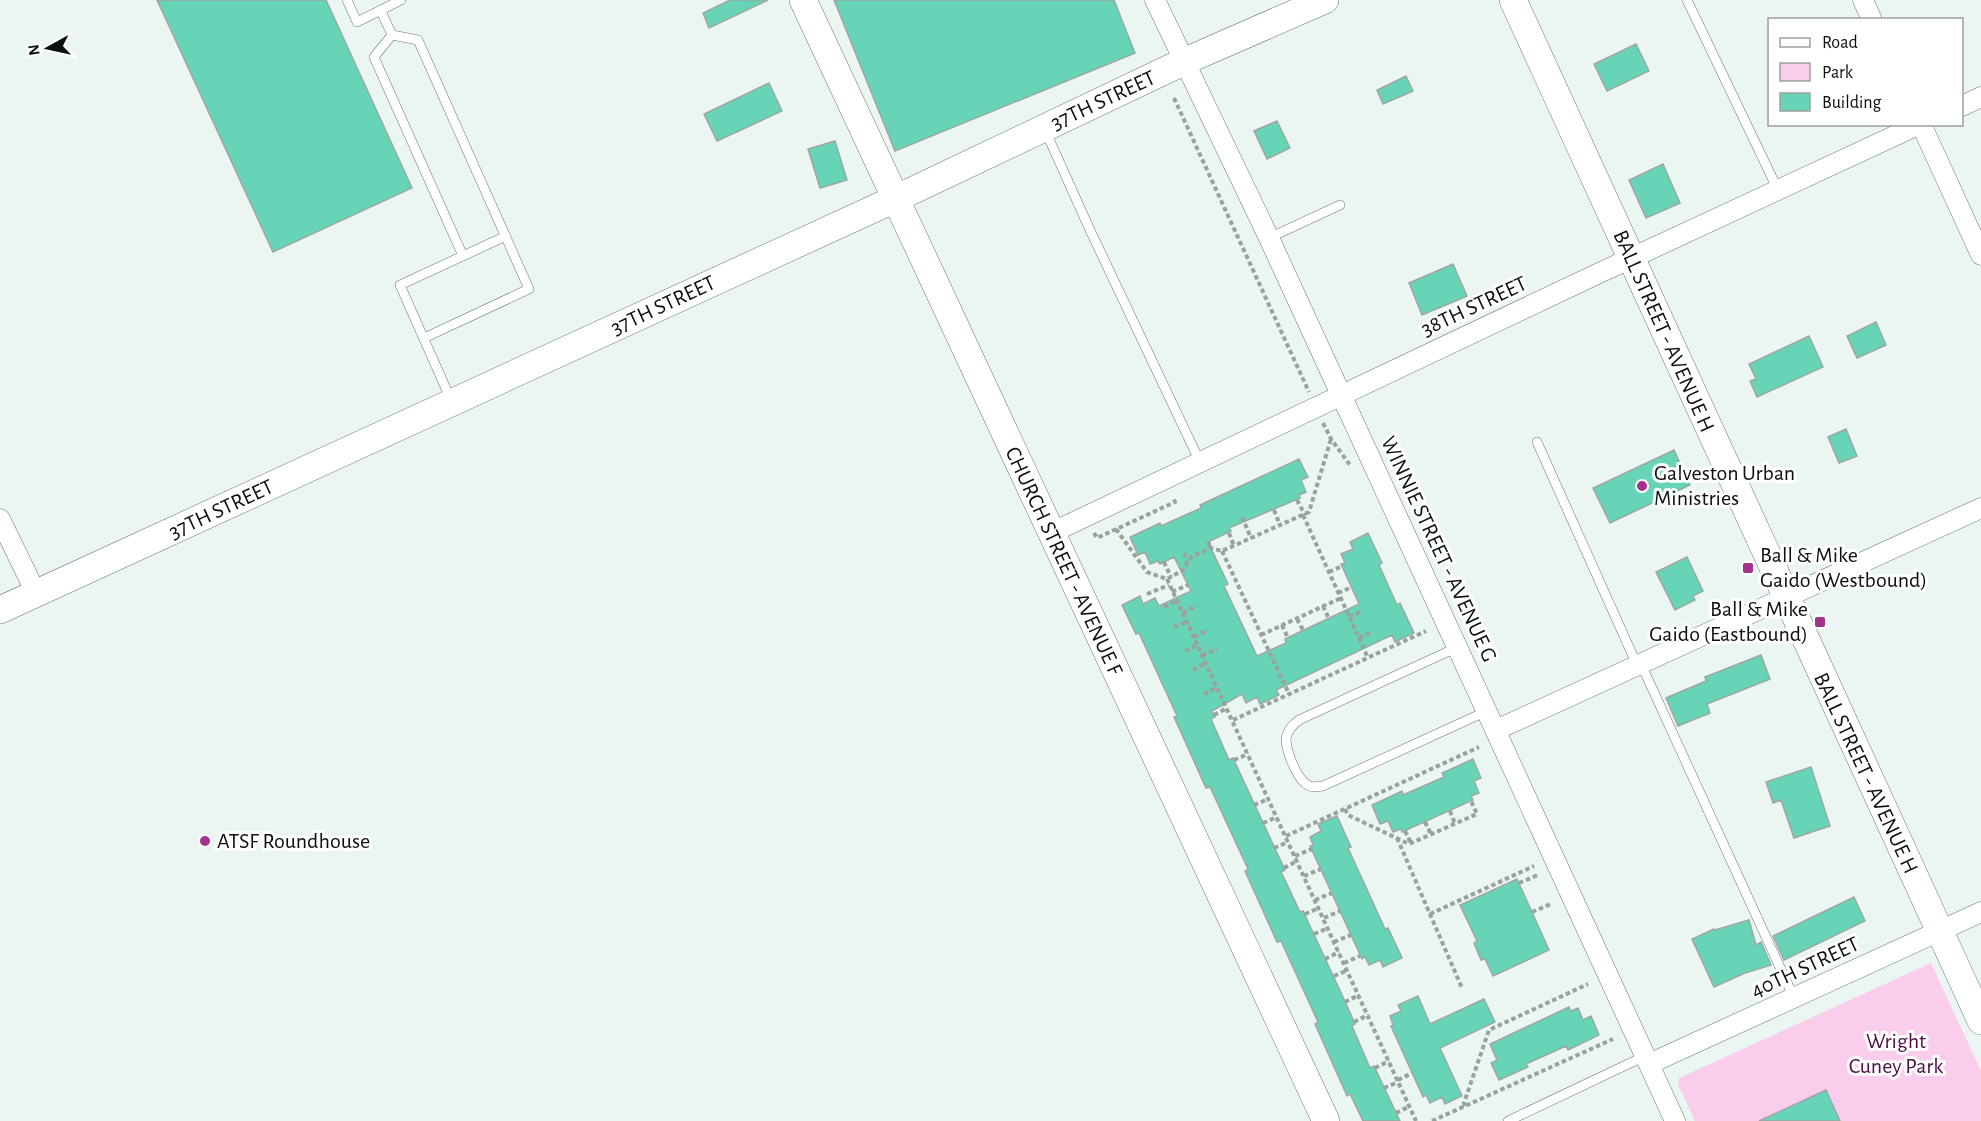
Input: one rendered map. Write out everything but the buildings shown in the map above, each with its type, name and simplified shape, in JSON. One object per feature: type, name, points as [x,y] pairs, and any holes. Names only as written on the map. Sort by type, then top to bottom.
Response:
[{"type":"street","name":"CHURCH STREET - AVENUE F","points":[[803,0],[1326,1121]]},
{"type":"street","name":"WINNIE STREET - AVENUE G","points":[[1155,0],[1269,238],[1458,647],[1647,1060],[1672,1120]]},
{"type":"street","name":"37TH STREET","points":[[0,610],[895,199],[1183,62],[1325,0]]},
{"type":"street","name":"BALL STREET - AVENUE H","points":[[1513,0],[1981,1021]]},
{"type":"street","points":[[1863,0],[1871,18]]},
{"type":"street","points":[[1963,106],[1981,97]]},
{"type":"street","name":"38TH STREET","points":[[1051,533],[1630,258],[1916,126]]},
{"type":"street","points":[[1921,126],[1981,255]]},
{"type":"street","points":[[1496,730],[1981,507]]},
{"type":"street","points":[[0,519],[36,593]]},
{"type":"street","name":"40TH STREET","points":[[1647,1060],[1794,999],[1981,912]]},
{"type":"lane","points":[[347,0],[357,22],[401,0]]},
{"type":"lane","points":[[1687,0],[1778,190]]},
{"type":"lane","points":[[381,11],[392,35]]},
{"type":"lane","points":[[392,35],[418,40],[529,289],[424,338]]},
{"type":"lane","points":[[392,35],[374,57],[463,256]]},
{"type":"lane","points":[[1044,128],[1200,462]]},
{"type":"lane","points":[[1269,238],[1340,205]]},
{"type":"lane","points":[[452,402],[400,285],[506,236]]},
{"type":"lane","points":[[1537,442],[1794,999]]},
{"type":"lane","points":[[1458,647],[1299,720],[1286,735],[1288,753],[1302,781],[1312,787],[1317,787],[1329,784],[1487,711]]},
{"type":"lane","points":[[1508,1121],[1626,1066],[1647,1060]]},
{"type":"path","points":[[1174,98],[1331,439],[1351,467]]},
{"type":"path","points":[[1116,529],[1147,573],[1169,578],[1184,570],[1191,557],[1211,548],[1222,551],[1309,512],[1331,439]]},
{"type":"path","points":[[1297,500],[1368,658]]},
{"type":"path","points":[[1274,510],[1280,525]]},
{"type":"path","points":[[1242,517],[1251,538]]},
{"type":"path","points":[[1229,533],[1234,546]]},
{"type":"path","points":[[1208,542],[1211,548]]},
{"type":"path","points":[[1222,551],[1288,694]]},
{"type":"path","points":[[1184,553],[1188,562]]},
{"type":"path","points":[[1164,562],[1172,592],[1416,1121]]},
{"type":"path","points":[[1329,572],[1342,566]]},
{"type":"path","points":[[1148,594],[1169,585]]},
{"type":"path","points":[[1172,592],[1188,585]]},
{"type":"path","points":[[1338,593],[1352,587]]},
{"type":"path","points":[[1261,635],[1341,598]]},
{"type":"path","points":[[1164,606],[1177,601]]},
{"type":"path","points":[[1183,614],[1197,606]]},
{"type":"path","points":[[1323,606],[1329,619]]},
{"type":"path","points":[[1349,617],[1363,611]]},
{"type":"path","points":[[1298,618],[1303,630]]},
{"type":"path","points":[[1422,621],[1438,656]]},
{"type":"path","points":[[1174,627],[1186,622]]},
{"type":"path","points":[[1282,625],[1288,638]]},
{"type":"path","points":[[1194,637],[1208,630]]},
{"type":"path","points":[[1233,720],[1426,631]]},
{"type":"path","points":[[1359,638],[1372,632]]},
{"type":"path","points":[[1185,651],[1198,645]]},
{"type":"path","points":[[1202,655],[1217,649]]},
{"type":"path","points":[[1193,670],[1206,663]]},
{"type":"path","points":[[1204,694],[1217,687]]},
{"type":"path","points":[[1214,715],[1227,708]]},
{"type":"path","points":[[1467,720],[1484,758]]},
{"type":"path","points":[[1286,836],[1479,747]]},
{"type":"path","points":[[1234,760],[1248,754]]},
{"type":"path","points":[[1254,805],[1268,799]]},
{"type":"path","points":[[1345,809],[1348,814],[1411,843],[1476,814],[1471,801]]},
{"type":"path","points":[[1450,811],[1455,824]]},
{"type":"path","points":[[1263,823],[1277,817]]},
{"type":"path","points":[[1425,822],[1431,834]]},
{"type":"path","points":[[1405,831],[1411,843]]},
{"type":"path","points":[[1398,838],[1462,988]]},
{"type":"path","points":[[1274,848],[1288,842]]},
{"type":"path","points":[[1284,868],[1312,849]]},
{"type":"path","points":[[1529,855],[1542,884]]},
{"type":"path","points":[[1430,914],[1534,866]]},
{"type":"path","points":[[1304,876],[1321,869]]},
{"type":"path","points":[[1519,883],[1538,875]]},
{"type":"path","points":[[1315,900],[1332,893]]},
{"type":"path","points":[[1546,894],[1556,914]]},
{"type":"path","points":[[1532,912],[1551,904]]},
{"type":"path","points":[[1305,914],[1318,908]]},
{"type":"path","points":[[1324,918],[1340,911]]},
{"type":"path","points":[[1314,934],[1328,928]]},
{"type":"path","points":[[1334,942],[1351,935]]},
{"type":"path","points":[[1325,959],[1339,952]]},
{"type":"path","points":[[1344,963],[1360,956]]},
{"type":"path","points":[[1334,976],[1348,970]]},
{"type":"path","points":[[1465,1106],[1464,1103],[1489,1030],[1588,984],[1583,974]]},
{"type":"path","points":[[1345,1002],[1359,995]]},
{"type":"path","points":[[1354,1022],[1368,1016]]},
{"type":"path","points":[[1432,1121],[1613,1039],[1626,1066]]},
{"type":"path","points":[[1375,1068],[1389,1061]]},
{"type":"path","points":[[1384,1088],[1412,1073]]},
{"type":"path","points":[[1396,1113],[1410,1106]]},
{"type":"green space","name":"Wright Cuney Park","points":[[1931,963],[1981,1071],[1981,1121],[1695,1121],[1678,1084],[1679,1078]]},
{"type":"place","name":"Galveston Urban Ministries","points":[[1642,486]]},
{"type":"place","name":"Ball & Mike Gaido (Westbound)","points":[[1748,568]]},
{"type":"place","name":"Ball & Mike Gaido (Eastbound)","points":[[1820,622]]},
{"type":"place","name":"ATSF Roundhouse","points":[[205,841]]}]
